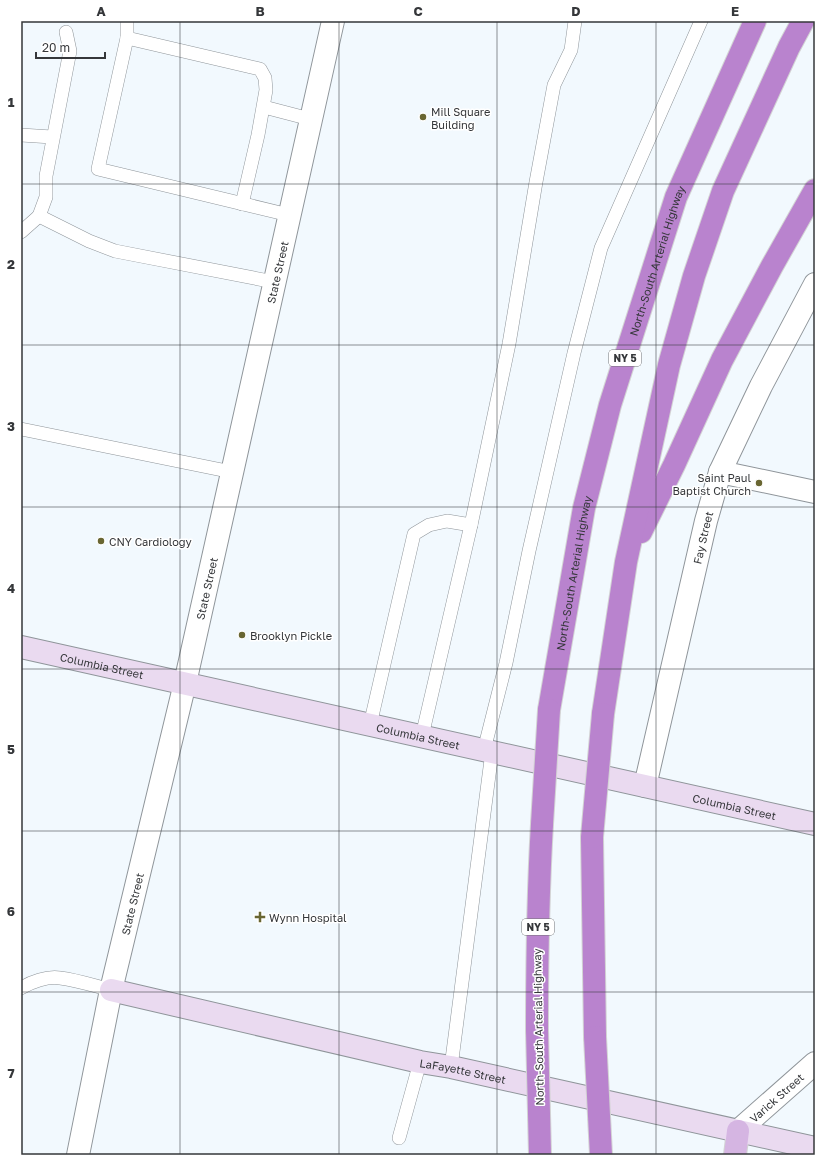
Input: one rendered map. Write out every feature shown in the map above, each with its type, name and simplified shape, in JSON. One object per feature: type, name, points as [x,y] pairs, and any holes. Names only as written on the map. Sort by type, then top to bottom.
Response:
[{"type":"highway","name":"North-South Arterial Highway","points":[[540,1155],[537,952],[538,887],[542,824],[550,710],[584,508],[610,405],[676,197],[755,21]]},
{"type":"highway","points":[[601,1155],[595,1037],[592,837],[603,714],[626,562],[669,365],[694,276],[723,191],[789,47],[803,21]]},
{"type":"highway","points":[[626,562],[674,465],[722,360],[815,190]]},
{"type":"main road","points":[[735,1155],[738,1131]]},
{"type":"street","name":"State Street","points":[[78,1155],[112,990],[185,683],[332,21]]},
{"type":"street","name":"Fay Street","points":[[645,786],[706,521],[720,472],[761,386],[815,284]]},
{"type":"street","points":[[720,472],[815,492]]},
{"type":"street","name":"Columbia Street","points":[[21,647],[815,824]]},
{"type":"street","name":"LaFayette Street","points":[[112,990],[420,1062],[451,1067],[815,1148]]},
{"type":"street","name":"Varick Street","points":[[738,1131],[815,1063]]},
{"type":"lane","points":[[127,21],[127,38],[98,169],[289,215]]},
{"type":"lane","points":[[422,736],[471,525],[509,344],[554,85],[571,50],[575,21]]},
{"type":"lane","points":[[451,1067],[488,751],[529,551],[572,360],[601,248],[700,21]]},
{"type":"lane","points":[[21,232],[40,216],[46,197],[46,176],[52,137],[70,50],[66,32]]},
{"type":"lane","points":[[127,38],[260,69],[265,78],[266,90],[264,107],[242,204]]},
{"type":"lane","points":[[264,107],[310,119]]},
{"type":"lane","points":[[21,135],[52,137]]},
{"type":"lane","points":[[40,216],[89,241],[115,250],[274,282]]},
{"type":"lane","points":[[21,429],[232,472]]},
{"type":"lane","points":[[370,725],[414,534],[429,525],[448,521],[471,525]]},
{"type":"lane","points":[[21,988],[41,980],[58,977],[112,990]]},
{"type":"lane","points":[[399,1138],[420,1062]]},
{"type":"place","name":"Mill Square Building","points":[[423,117]]},
{"type":"place","name":"Saint Paul Baptist Church","points":[[759,483]]},
{"type":"place","name":"CNY Cardiology","points":[[101,541]]},
{"type":"place","name":"Brooklyn Pickle","points":[[242,635]]},
{"type":"place","name":"Wynn Hospital","points":[[260,917]]}]
